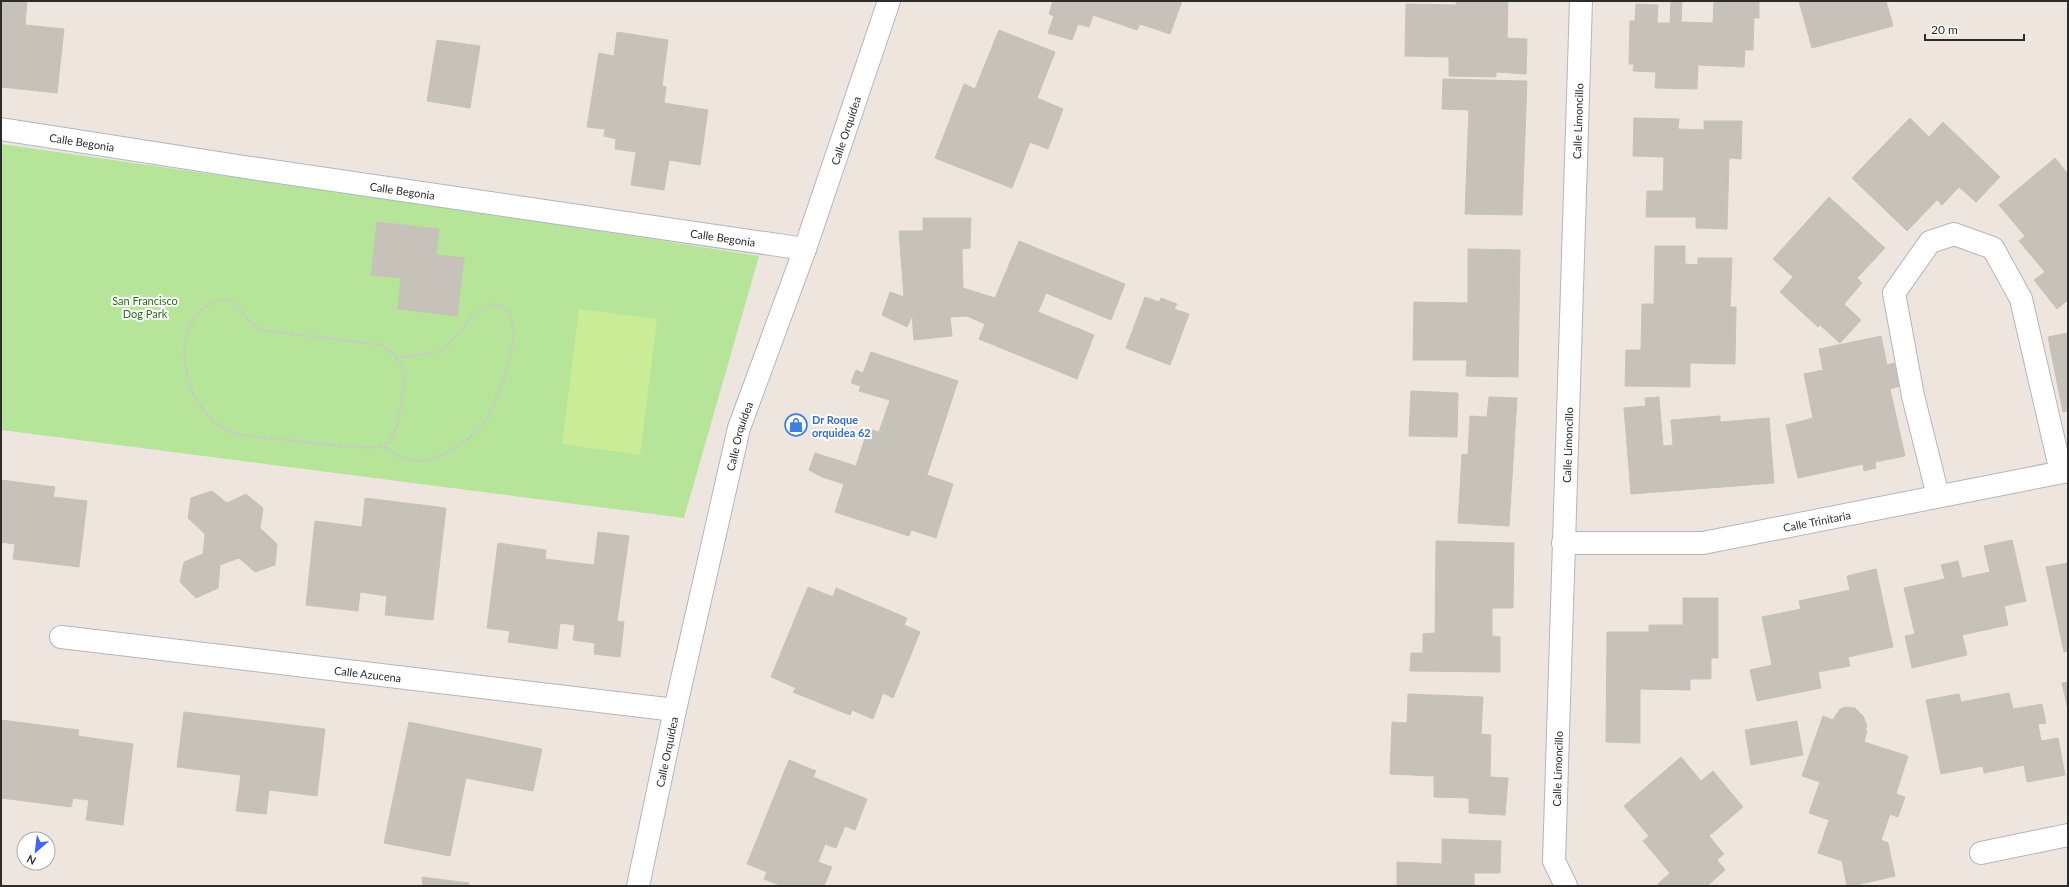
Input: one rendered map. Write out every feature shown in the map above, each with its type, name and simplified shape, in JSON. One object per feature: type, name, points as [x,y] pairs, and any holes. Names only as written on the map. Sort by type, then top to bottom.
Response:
[{"type":"street","name":"Calle Orquídea","points":[[638,886],[675,710],[739,428],[805,249],[889,1]]},
{"type":"street","name":"Calle Limoncillo","points":[[1566,886],[1554,861],[1581,1]]},
{"type":"street","name":"Calle Begonia","points":[[1,130],[805,249]]},
{"type":"street","points":[[1938,496],[1913,396],[1894,293],[1930,242],[1954,234],[1992,248],[2022,298],[2064,471]]},
{"type":"street","name":"Calle Trinitaria","points":[[1563,543],[1703,543],[2064,471]]},
{"type":"street","name":"Calle Azucena","points":[[61,637],[675,710]]},
{"type":"street","points":[[1981,853],[2068,835]]},
{"type":"path","points":[[385,447],[397,427],[405,376],[397,358],[382,345],[261,330],[250,323],[238,306],[227,299],[215,300],[194,318],[185,346],[186,373],[196,401],[208,417],[226,430],[260,437],[347,447],[385,447],[400,457],[416,461],[444,454],[470,439],[484,424],[497,399],[514,334],[509,311],[494,303],[474,315],[450,343],[438,352],[397,358]]},
{"type":"green space","name":"San Francisco Dog Park","points":[[1,144],[498,215],[759,256],[684,518],[1,430]]},
{"type":"green space","points":[[579,309],[657,319],[640,455],[562,444]]},
{"type":"building","points":[[1,1],[27,1],[25,25],[64,29],[57,93],[1,87]]},
{"type":"building","points":[[1053,1],[1182,1],[1170,34],[1140,24],[1137,30],[1093,15],[1089,27],[1078,24],[1072,40],[1048,33],[1054,16],[1049,14]]},
{"type":"building","points":[[1456,1],[1508,1],[1507,38],[1527,39],[1526,74],[1496,72],[1496,77],[1449,76],[1449,57],[1405,56],[1406,4],[1456,5]]},
{"type":"building","points":[[1671,1],[1682,1],[1681,22],[1713,23],[1714,1],[1759,1],[1759,18],[1754,18],[1753,50],[1745,50],[1744,67],[1698,65],[1697,89],[1655,88],[1656,72],[1633,71],[1634,64],[1629,64],[1630,21],[1635,21],[1636,4],[1658,5],[1657,23],[1670,23]]},
{"type":"building","points":[[1799,1],[1886,1],[1893,26],[1812,48]]},
{"type":"building","points":[[999,30],[1055,52],[1037,98],[1063,109],[1048,149],[1030,142],[1012,188],[935,158],[964,84],[975,89]]},
{"type":"building","points":[[617,32],[668,40],[662,86],[666,87],[664,103],[708,110],[700,165],[669,160],[664,190],[631,185],[636,152],[615,149],[616,139],[604,136],[605,129],[587,127],[599,53],[614,56]]},
{"type":"building","points":[[437,40],[480,46],[470,108],[427,101]]},
{"type":"building","points":[[1443,79],[1527,81],[1522,215],[1465,214],[1469,110],[1442,109]]},
{"type":"building","points":[[1634,118],[1679,119],[1678,129],[1704,130],[1704,121],[1742,121],[1741,159],[1729,158],[1727,229],[1696,228],[1696,217],[1646,217],[1647,191],[1663,191],[1664,157],[1633,156]]},
{"type":"building","points":[[1910,118],[1929,137],[1943,122],[2000,177],[1976,202],[1959,187],[1942,205],[1937,200],[1907,231],[1852,178]]},
{"type":"building","points":[[2055,158],[2068,174],[2068,300],[2057,309],[2034,280],[2045,272],[2019,241],[2025,236],[1999,205]]},
{"type":"building","points":[[1829,197],[1885,248],[1857,278],[1862,283],[1844,304],[1861,320],[1840,343],[1820,325],[1818,327],[1780,292],[1793,277],[1773,259]]},
{"type":"building","points":[[923,218],[971,218],[970,248],[962,249],[963,288],[995,298],[1019,241],[1125,284],[1111,320],[1046,293],[1038,312],[1094,335],[1077,379],[979,339],[985,324],[967,316],[950,317],[952,336],[914,340],[912,316],[907,327],[882,315],[890,292],[904,297],[899,231],[923,231]]},
{"type":"building","points":[[377,222],[439,229],[436,255],[464,258],[457,316],[398,309],[401,278],[371,275]]},
{"type":"building","points":[[1655,246],[1685,246],[1685,264],[1698,265],[1698,258],[1732,258],[1730,307],[1736,307],[1735,364],[1690,363],[1690,387],[1625,386],[1626,350],[1641,350],[1642,304],[1654,304]]},
{"type":"building","points":[[1468,249],[1520,250],[1518,377],[1466,376],[1467,360],[1413,360],[1414,302],[1468,303]]},
{"type":"building","points":[[1145,297],[1159,302],[1161,298],[1177,304],[1174,309],[1189,314],[1170,365],[1126,348]]},
{"type":"building","points":[[2068,333],[2068,411],[2063,412],[2048,337]]},
{"type":"building","points":[[1881,336],[1887,365],[1894,363],[1900,386],[1890,389],[1905,456],[1875,462],[1876,468],[1864,471],[1863,464],[1798,478],[1786,425],[1813,418],[1804,374],[1823,370],[1819,349]]},
{"type":"building","points":[[871,352],[958,381],[927,475],[953,484],[936,538],[911,530],[909,536],[835,512],[844,484],[822,477],[809,470],[815,453],[856,466],[868,429],[879,432],[890,400],[859,391],[861,386],[851,383],[856,370],[863,373]]},
{"type":"building","points":[[1411,391],[1458,393],[1457,437],[1409,436]]},
{"type":"building","points":[[1489,397],[1517,398],[1509,526],[1458,523],[1462,454],[1468,455],[1470,416],[1487,417]]},
{"type":"building","points":[[1659,397],[1663,446],[1673,445],[1671,420],[1720,416],[1720,422],[1769,418],[1774,483],[1631,494],[1624,408],[1646,406],[1645,398]]},
{"type":"building","points":[[1,480],[55,487],[53,497],[87,501],[79,567],[13,559],[15,544],[1,542]]},
{"type":"building","points":[[212,491],[227,503],[246,494],[263,508],[260,528],[277,544],[275,565],[255,572],[239,558],[220,565],[218,588],[196,598],[180,582],[184,562],[203,554],[205,534],[188,518],[191,498]]},
{"type":"building","points":[[365,498],[446,508],[433,620],[385,615],[387,596],[360,592],[358,611],[306,605],[315,521],[362,527]]},
{"type":"building","points":[[598,532],[629,536],[617,621],[624,622],[620,657],[594,654],[595,643],[573,640],[575,625],[560,623],[557,649],[508,642],[510,631],[487,628],[498,543],[546,550],[545,559],[594,565]]},
{"type":"building","points":[[2012,540],[2026,601],[2004,606],[2008,625],[1962,635],[1967,655],[1912,668],[1905,636],[1915,634],[1904,588],[1945,579],[1941,565],[1958,561],[1962,578],[1990,572],[1984,546]]},
{"type":"building","points":[[1436,541],[1514,543],[1513,608],[1492,608],[1492,636],[1500,637],[1500,672],[1410,671],[1411,653],[1423,653],[1423,634],[1435,633]]},
{"type":"building","points":[[2068,563],[2068,651],[2064,652],[2046,567]]},
{"type":"building","points":[[1876,569],[1893,647],[1848,657],[1850,666],[1818,672],[1821,688],[1757,701],[1750,670],[1772,665],[1762,617],[1801,609],[1799,601],[1850,590],[1847,576]]},
{"type":"building","points":[[808,587],[833,597],[836,588],[907,618],[904,625],[920,632],[893,698],[883,693],[873,719],[852,710],[850,715],[793,692],[796,688],[771,677]]},
{"type":"building","points":[[1683,598],[1718,598],[1718,658],[1711,658],[1711,679],[1690,679],[1690,690],[1640,689],[1640,743],[1606,742],[1607,632],[1649,632],[1649,625],[1683,625]]},
{"type":"building","points":[[2068,682],[2068,710],[2062,683]]},
{"type":"building","points":[[2009,693],[2013,709],[2042,704],[2046,723],[2038,724],[2041,741],[2058,738],[2065,775],[2027,782],[2024,765],[1984,773],[1983,766],[1941,774],[1926,700],[1959,694],[1961,702]]},
{"type":"building","points":[[1408,694],[1483,697],[1481,734],[1491,735],[1490,777],[1508,778],[1505,815],[1469,813],[1469,798],[1434,797],[1434,776],[1390,774],[1392,722],[1407,723]]},
{"type":"building","points":[[1846,707],[1855,708],[1863,716],[1867,726],[1865,730],[1867,731],[1864,742],[1908,756],[1896,794],[1905,797],[1898,817],[1890,814],[1881,840],[1888,843],[1895,876],[1852,886],[1847,886],[1842,861],[1818,853],[1829,820],[1809,813],[1820,782],[1802,776],[1823,716],[1833,720],[1840,709]]},
{"type":"building","points":[[184,712],[325,729],[317,796],[269,790],[266,814],[236,811],[241,775],[177,767]]},
{"type":"building","points":[[1,720],[79,730],[78,736],[133,744],[123,825],[86,820],[89,800],[73,798],[71,807],[1,798]]},
{"type":"building","points":[[1797,721],[1803,755],[1751,765],[1745,730]]},
{"type":"building","points":[[409,722],[542,749],[533,791],[466,778],[450,856],[384,843]]},
{"type":"building","points":[[1681,757],[1701,781],[1713,771],[1743,807],[1709,836],[1724,854],[1717,860],[1725,870],[1707,886],[1660,886],[1658,884],[1670,873],[1643,841],[1649,836],[1624,806]]},
{"type":"building","points":[[789,760],[816,771],[813,777],[867,799],[855,830],[845,826],[836,848],[825,844],[818,862],[832,867],[824,886],[781,886],[764,879],[767,872],[747,864]]},
{"type":"building","points":[[1442,839],[1501,841],[1500,873],[1474,873],[1474,886],[1397,886],[1397,862],[1442,864]]},
{"type":"building","points":[[422,877],[469,883],[468,886],[423,886]]},
{"type":"place","name":"Dr Roque orquidea 62","points":[[796,425]]}]
